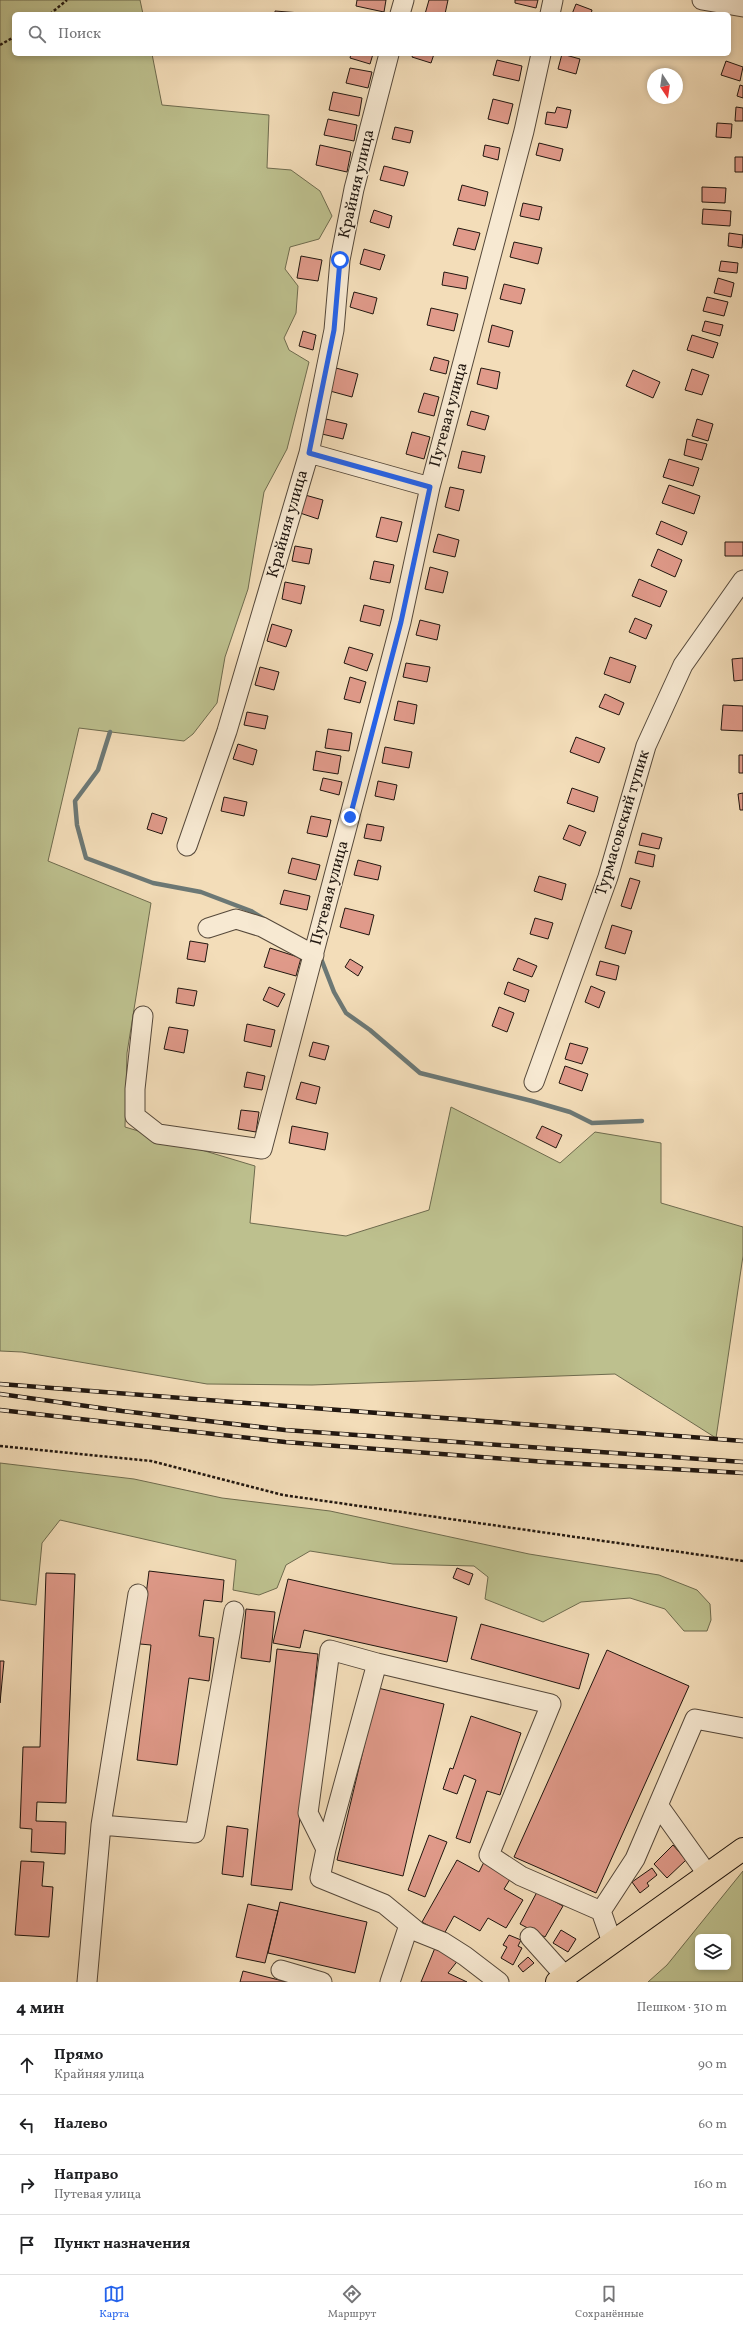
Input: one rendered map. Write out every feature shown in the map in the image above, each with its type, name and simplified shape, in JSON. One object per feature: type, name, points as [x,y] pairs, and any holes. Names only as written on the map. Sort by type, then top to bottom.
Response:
[{"type":"main road","points":[[561,1979],[743,1849]]},
{"type":"street","points":[[401,12],[404,0]]},
{"type":"street","points":[[550,12],[553,0]]},
{"type":"street","points":[[702,0],[743,7]]},
{"type":"street","name":"Крайняя улица","points":[[187,846],[227,731],[309,453],[334,330],[340,260],[354,189],[388,56]]},
{"type":"street","name":"Путевая улица","points":[[143,1016],[135,1089],[135,1116],[158,1134],[262,1149],[401,622],[430,487],[524,131],[541,56]]},
{"type":"street","points":[[309,453],[430,487]]},
{"type":"street","name":"Турмасовский тупик","points":[[534,1082],[608,877],[646,746],[683,665],[743,580]]},
{"type":"street","points":[[208,928],[236,919],[262,927],[315,949]]},
{"type":"street","points":[[87,1982],[101,1825],[138,1594]]},
{"type":"street","points":[[101,1825],[195,1833],[234,1611]]},
{"type":"street","points":[[326,1849],[308,1813],[330,1650],[377,1663],[551,1704],[489,1855],[521,1876],[602,1911],[612,1942]]},
{"type":"street","points":[[377,1663],[326,1849],[320,1878],[384,1904],[418,1932],[444,1942],[465,1956],[498,1982]]},
{"type":"street","points":[[602,1911],[635,1859],[695,1719],[743,1728]]},
{"type":"street","points":[[658,1805],[708,1875]]},
{"type":"street","points":[[390,1982],[409,1925]]},
{"type":"street","points":[[530,1937],[561,1979]]},
{"type":"street","points":[[281,1970],[322,1982]]},
{"type":"path","points":[[52,12],[67,0]]},
{"type":"path","points":[[0,45],[12,39]]},
{"type":"path","points":[[0,1446],[150,1461],[283,1495],[743,1561]]},
{"type":"green space","points":[[0,0],[140,0],[143,12],[12,12],[12,56],[152,56],[162,105],[269,115],[267,168],[291,170],[320,191],[332,216],[319,239],[290,247],[285,269],[298,286],[296,313],[284,338],[289,350],[309,362],[287,449],[264,492],[248,589],[225,657],[217,703],[193,734],[184,741],[79,728],[48,861],[151,903],[127,1053],[125,1127],[255,1166],[250,1223],[346,1236],[429,1210],[451,1107],[560,1163],[595,1132],[661,1143],[661,1203],[743,1227],[743,1256],[716,1438],[615,1374],[312,1385],[207,1384],[22,1352],[0,1351]]},
{"type":"green space","points":[[0,1463],[134,1479],[222,1498],[330,1511],[529,1554],[659,1575],[697,1590],[710,1604],[711,1620],[707,1631],[684,1631],[665,1609],[630,1598],[581,1602],[543,1622],[485,1599],[488,1577],[474,1566],[393,1564],[310,1551],[286,1565],[277,1588],[259,1595],[233,1590],[236,1560],[60,1520],[42,1543],[36,1605],[0,1600]]},
{"type":"green space","points":[[743,1871],[743,1982],[648,1982],[667,1965]]},
{"type":"building","points":[[357,0],[386,0],[384,12],[356,6]]},
{"type":"building","points":[[429,0],[448,0],[445,12],[426,12]]},
{"type":"building","points":[[515,0],[538,0],[536,8],[515,3]]},
{"type":"building","points":[[576,4],[592,10],[592,12],[573,12]]},
{"type":"building","points":[[350,56],[372,56],[370,64],[350,58]]},
{"type":"building","points":[[412,56],[433,56],[431,63]]},
{"type":"building","points":[[561,56],[569,56],[580,59],[576,74],[558,69]]},
{"type":"building","points":[[497,60],[522,66],[519,81],[493,75]]},
{"type":"building","points":[[726,61],[743,67],[740,81],[721,75]]},
{"type":"building","points":[[350,68],[372,72],[368,88],[346,83]]},
{"type":"building","points":[[740,85],[743,86],[743,98],[737,96]]},
{"type":"building","points":[[333,92],[362,98],[359,116],[329,110]]},
{"type":"building","points":[[493,99],[513,104],[508,124],[488,119]]},
{"type":"building","points":[[557,107],[571,110],[567,128],[545,124],[547,112],[555,113]]},
{"type":"building","points":[[736,107],[743,108],[743,121],[735,121]]},
{"type":"building","points":[[328,119],[357,125],[354,141],[324,135]]},
{"type":"building","points":[[717,123],[732,124],[731,138],[716,137]]},
{"type":"building","points":[[395,127],[413,131],[410,143],[392,139]]},
{"type":"building","points":[[539,143],[563,149],[560,161],[536,155]]},
{"type":"building","points":[[320,145],[351,152],[347,172],[316,165]]},
{"type":"building","points":[[485,145],[500,148],[498,160],[483,156]]},
{"type":"building","points":[[735,157],[743,157],[743,172],[735,172]]},
{"type":"building","points":[[384,166],[408,172],[404,186],[380,180]]},
{"type":"building","points":[[462,185],[488,192],[485,206],[458,200]]},
{"type":"building","points":[[702,187],[726,188],[725,203],[702,202]]},
{"type":"building","points":[[523,203],[542,207],[539,220],[520,216]]},
{"type":"building","points":[[703,209],[731,211],[730,226],[702,224]]},
{"type":"building","points":[[374,210],[392,216],[389,228],[370,222]]},
{"type":"building","points":[[458,228],[480,233],[475,250],[453,245]]},
{"type":"building","points":[[729,233],[743,235],[742,248],[728,246]]},
{"type":"building","points":[[514,242],[542,248],[538,264],[510,257]]},
{"type":"building","points":[[364,249],[385,255],[380,270],[360,264]]},
{"type":"building","points":[[301,256],[322,260],[318,281],[297,278]]},
{"type":"building","points":[[721,261],[738,263],[737,273],[719,271]]},
{"type":"building","points":[[444,272],[468,277],[466,289],[442,285]]},
{"type":"building","points":[[718,278],[734,283],[731,297],[714,293]]},
{"type":"building","points":[[504,284],[525,289],[521,304],[500,299]]},
{"type":"building","points":[[354,292],[377,298],[373,314],[350,307]]},
{"type":"building","points":[[707,297],[728,302],[724,316],[703,311]]},
{"type":"building","points":[[431,308],[458,314],[454,331],[427,325]]},
{"type":"building","points":[[705,321],[723,325],[720,336],[702,331]]},
{"type":"building","points":[[492,325],[513,331],[509,347],[488,342]]},
{"type":"building","points":[[303,331],[316,335],[313,350],[299,346]]},
{"type":"building","points":[[692,335],[718,343],[713,358],[687,350]]},
{"type":"building","points":[[434,357],[449,361],[446,374],[430,370]]},
{"type":"building","points":[[336,368],[358,374],[352,397],[330,391]]},
{"type":"building","points":[[481,368],[500,372],[497,389],[477,384]]},
{"type":"building","points":[[692,369],[709,375],[702,395],[685,390]]},
{"type":"building","points":[[633,370],[660,382],[653,398],[626,386]]},
{"type":"building","points":[[424,393],[439,397],[434,416],[418,412]]},
{"type":"building","points":[[471,411],[489,416],[485,430],[467,425]]},
{"type":"building","points":[[326,419],[347,424],[343,439],[322,434]]},
{"type":"building","points":[[697,419],[713,424],[708,441],[692,436]]},
{"type":"building","points":[[412,432],[430,437],[424,459],[406,454]]},
{"type":"building","points":[[687,439],[707,444],[702,460],[684,455]]},
{"type":"building","points":[[462,451],[485,456],[481,473],[458,468]]},
{"type":"building","points":[[669,459],[699,468],[693,486],[663,477]]},
{"type":"building","points":[[669,485],[700,496],[694,514],[662,503]]},
{"type":"building","points":[[450,487],[464,490],[459,511],[445,507]]},
{"type":"building","points":[[305,495],[323,500],[318,519],[300,513]]},
{"type":"building","points":[[381,517],[402,522],[397,542],[376,537]]},
{"type":"building","points":[[661,521],[687,532],[682,545],[656,534]]},
{"type":"building","points":[[438,534],[459,540],[455,557],[433,552]]},
{"type":"building","points":[[725,542],[743,542],[743,556],[725,556]]},
{"type":"building","points":[[295,546],[312,549],[309,564],[292,561]]},
{"type":"building","points":[[658,549],[682,560],[675,577],[651,566]]},
{"type":"building","points":[[374,561],[394,565],[390,583],[370,579]]},
{"type":"building","points":[[430,567],[448,572],[443,593],[425,589]]},
{"type":"building","points":[[639,579],[667,591],[660,607],[632,596]]},
{"type":"building","points":[[285,582],[305,586],[301,604],[282,599]]},
{"type":"building","points":[[364,605],[384,610],[380,626],[360,621]]},
{"type":"building","points":[[635,618],[652,625],[646,639],[629,632]]},
{"type":"building","points":[[420,620],[440,625],[437,640],[416,635]]},
{"type":"building","points":[[272,624],[292,630],[286,647],[267,641]]},
{"type":"building","points":[[349,647],[373,654],[367,671],[344,663]]},
{"type":"building","points":[[610,657],[636,666],[630,683],[604,674]]},
{"type":"building","points":[[743,658],[743,680],[734,681],[732,659]]},
{"type":"building","points":[[406,663],[430,667],[427,682],[403,677]]},
{"type":"building","points":[[260,667],[279,672],[274,690],[255,685]]},
{"type":"building","points":[[350,677],[366,682],[360,703],[344,699]]},
{"type":"building","points":[[605,694],[624,703],[619,715],[599,707]]},
{"type":"building","points":[[398,701],[417,705],[414,724],[394,720]]},
{"type":"building","points":[[723,705],[743,706],[743,731],[721,730]]},
{"type":"building","points":[[247,712],[268,716],[265,729],[244,725]]},
{"type":"building","points":[[328,729],[352,733],[349,751],[325,748]]},
{"type":"building","points":[[576,737],[605,748],[599,763],[570,752]]},
{"type":"building","points":[[238,744],[257,750],[253,765],[233,759]]},
{"type":"building","points":[[385,747],[412,752],[409,768],[382,763]]},
{"type":"building","points":[[316,751],[341,756],[338,774],[313,770]]},
{"type":"building","points":[[739,755],[743,755],[743,773],[739,773]]},
{"type":"building","points":[[323,778],[342,782],[339,795],[320,790]]},
{"type":"building","points":[[378,781],[397,785],[394,800],[375,796]]},
{"type":"building","points":[[572,788],[598,797],[594,812],[567,803]]},
{"type":"building","points":[[743,793],[743,810],[740,810],[738,794]]},
{"type":"building","points":[[224,797],[247,802],[244,816],[221,811]]},
{"type":"building","points":[[152,813],[167,818],[162,834],[147,829]]},
{"type":"building","points":[[311,816],[331,820],[327,837],[307,833]]},
{"type":"building","points":[[367,824],[384,827],[381,841],[364,838]]},
{"type":"building","points":[[569,825],[586,832],[580,846],[563,839]]},
{"type":"building","points":[[642,833],[662,838],[659,849],[639,845]]},
{"type":"building","points":[[638,851],[655,855],[653,867],[635,863]]},
{"type":"building","points":[[292,858],[320,865],[316,880],[288,873]]},
{"type":"building","points":[[358,860],[381,866],[378,880],[354,875]]},
{"type":"building","points":[[539,876],[566,884],[562,900],[534,891]]},
{"type":"building","points":[[630,878],[640,881],[631,909],[621,906]]},
{"type":"building","points":[[284,890],[310,896],[307,910],[280,904]]},
{"type":"building","points":[[345,908],[374,915],[369,935],[340,927]]},
{"type":"building","points":[[535,918],[553,923],[548,939],[530,934]]},
{"type":"building","points":[[612,925],[632,931],[625,954],[605,948]]},
{"type":"building","points":[[190,941],[208,944],[205,962],[187,959]]},
{"type":"building","points":[[270,948],[301,958],[296,976],[264,967]]},
{"type":"building","points":[[518,958],[537,966],[532,977],[513,970]]},
{"type":"building","points":[[350,959],[363,967],[358,976],[345,967]]},
{"type":"building","points":[[600,961],[619,966],[616,980],[596,975]]},
{"type":"building","points":[[508,982],[529,990],[525,1002],[504,994]]},
{"type":"building","points":[[591,986],[605,992],[599,1008],[585,1002]]},
{"type":"building","points":[[269,987],[285,994],[278,1007],[263,1000]]},
{"type":"building","points":[[178,988],[197,991],[194,1006],[176,1003]]},
{"type":"building","points":[[499,1007],[514,1013],[507,1032],[492,1026]]},
{"type":"building","points":[[247,1024],[275,1030],[271,1047],[244,1041]]},
{"type":"building","points":[[169,1027],[188,1030],[184,1053],[164,1049]]},
{"type":"building","points":[[313,1042],[329,1046],[325,1060],[309,1056]]},
{"type":"building","points":[[570,1043],[588,1048],[582,1064],[565,1059]]},
{"type":"building","points":[[565,1066],[588,1074],[582,1091],[559,1083]]},
{"type":"building","points":[[247,1072],[265,1076],[262,1090],[244,1087]]},
{"type":"building","points":[[301,1082],[320,1087],[316,1104],[296,1099]]},
{"type":"building","points":[[241,1110],[259,1112],[256,1132],[238,1129]]},
{"type":"building","points":[[292,1126],[328,1133],[325,1150],[289,1143]]},
{"type":"building","points":[[542,1126],[562,1135],[556,1148],[536,1138]]},
{"type":"building","points":[[457,1568],[473,1574],[469,1585],[453,1578]]},
{"type":"building","points":[[149,1571],[224,1580],[222,1602],[204,1600],[199,1636],[214,1638],[209,1681],[189,1678],[177,1765],[137,1760],[151,1645],[140,1644]]},
{"type":"building","points":[[46,1573],[75,1574],[66,1803],[37,1802],[36,1821],[66,1822],[65,1854],[31,1852],[32,1829],[20,1828],[23,1747],[40,1747]]},
{"type":"building","points":[[288,1579],[457,1617],[447,1662],[304,1630],[300,1648],[273,1643]]},
{"type":"building","points":[[246,1609],[275,1612],[270,1662],[241,1658]]},
{"type":"building","points":[[481,1624],[589,1654],[579,1689],[471,1659]]},
{"type":"building","points":[[277,1649],[318,1654],[292,1890],[251,1885]]},
{"type":"building","points":[[607,1650],[689,1686],[596,1893],[514,1857]]},
{"type":"building","points":[[0,1661],[4,1661],[0,1703]]},
{"type":"building","points":[[378,1688],[444,1704],[403,1876],[337,1860]]},
{"type":"building","points":[[471,1716],[521,1733],[500,1795],[487,1791],[470,1843],[456,1838],[476,1780],[464,1775],[457,1794],[443,1789],[450,1768],[453,1769]]},
{"type":"building","points":[[227,1826],[248,1829],[243,1877],[222,1874]]},
{"type":"building","points":[[429,1835],[447,1842],[425,1897],[408,1890]]},
{"type":"building","points":[[673,1845],[686,1860],[667,1878],[654,1864]]},
{"type":"building","points":[[457,1860],[479,1872],[485,1860],[512,1876],[504,1889],[523,1900],[506,1928],[488,1918],[480,1931],[454,1916],[444,1934],[422,1922]]},
{"type":"building","points":[[21,1861],[44,1862],[42,1886],[53,1887],[49,1937],[15,1935]]},
{"type":"building","points":[[652,1868],[657,1875],[647,1883],[649,1886],[640,1893],[632,1882]]},
{"type":"building","points":[[537,1892],[563,1906],[545,1937],[520,1924]]},
{"type":"building","points":[[280,1902],[367,1922],[355,1973],[268,1953]]},
{"type":"building","points":[[248,1904],[278,1911],[265,1963],[236,1957]]},
{"type":"building","points":[[561,1930],[576,1939],[568,1952],[553,1943]]},
{"type":"building","points":[[509,1935],[521,1940],[518,1946],[522,1948],[513,1965],[501,1958],[507,1947],[503,1945]]},
{"type":"building","points":[[437,1943],[459,1959],[448,1973],[467,1982],[421,1982]]},
{"type":"building","points":[[528,1957],[534,1963],[523,1972],[518,1966]]},
{"type":"building","points":[[243,1971],[287,1982],[240,1982]]},
{"type":"waterway","points":[[110,732],[98,770],[75,801],[77,825],[86,858],[153,883],[201,892],[251,911],[264,919]]},
{"type":"waterway","points":[[320,956],[334,992],[346,1013],[370,1030],[420,1073],[570,1112],[592,1123],[642,1121]]},
{"type":"railway","points":[[0,1384],[743,1441]]},
{"type":"railway","points":[[0,1394],[122,1411],[285,1430],[743,1462]]},
{"type":"railway","points":[[0,1410],[285,1442],[546,1462],[743,1473]]},
{"type":"route","points":[[340,260],[334,330],[309,453],[430,487],[401,622],[350,817]]}]
